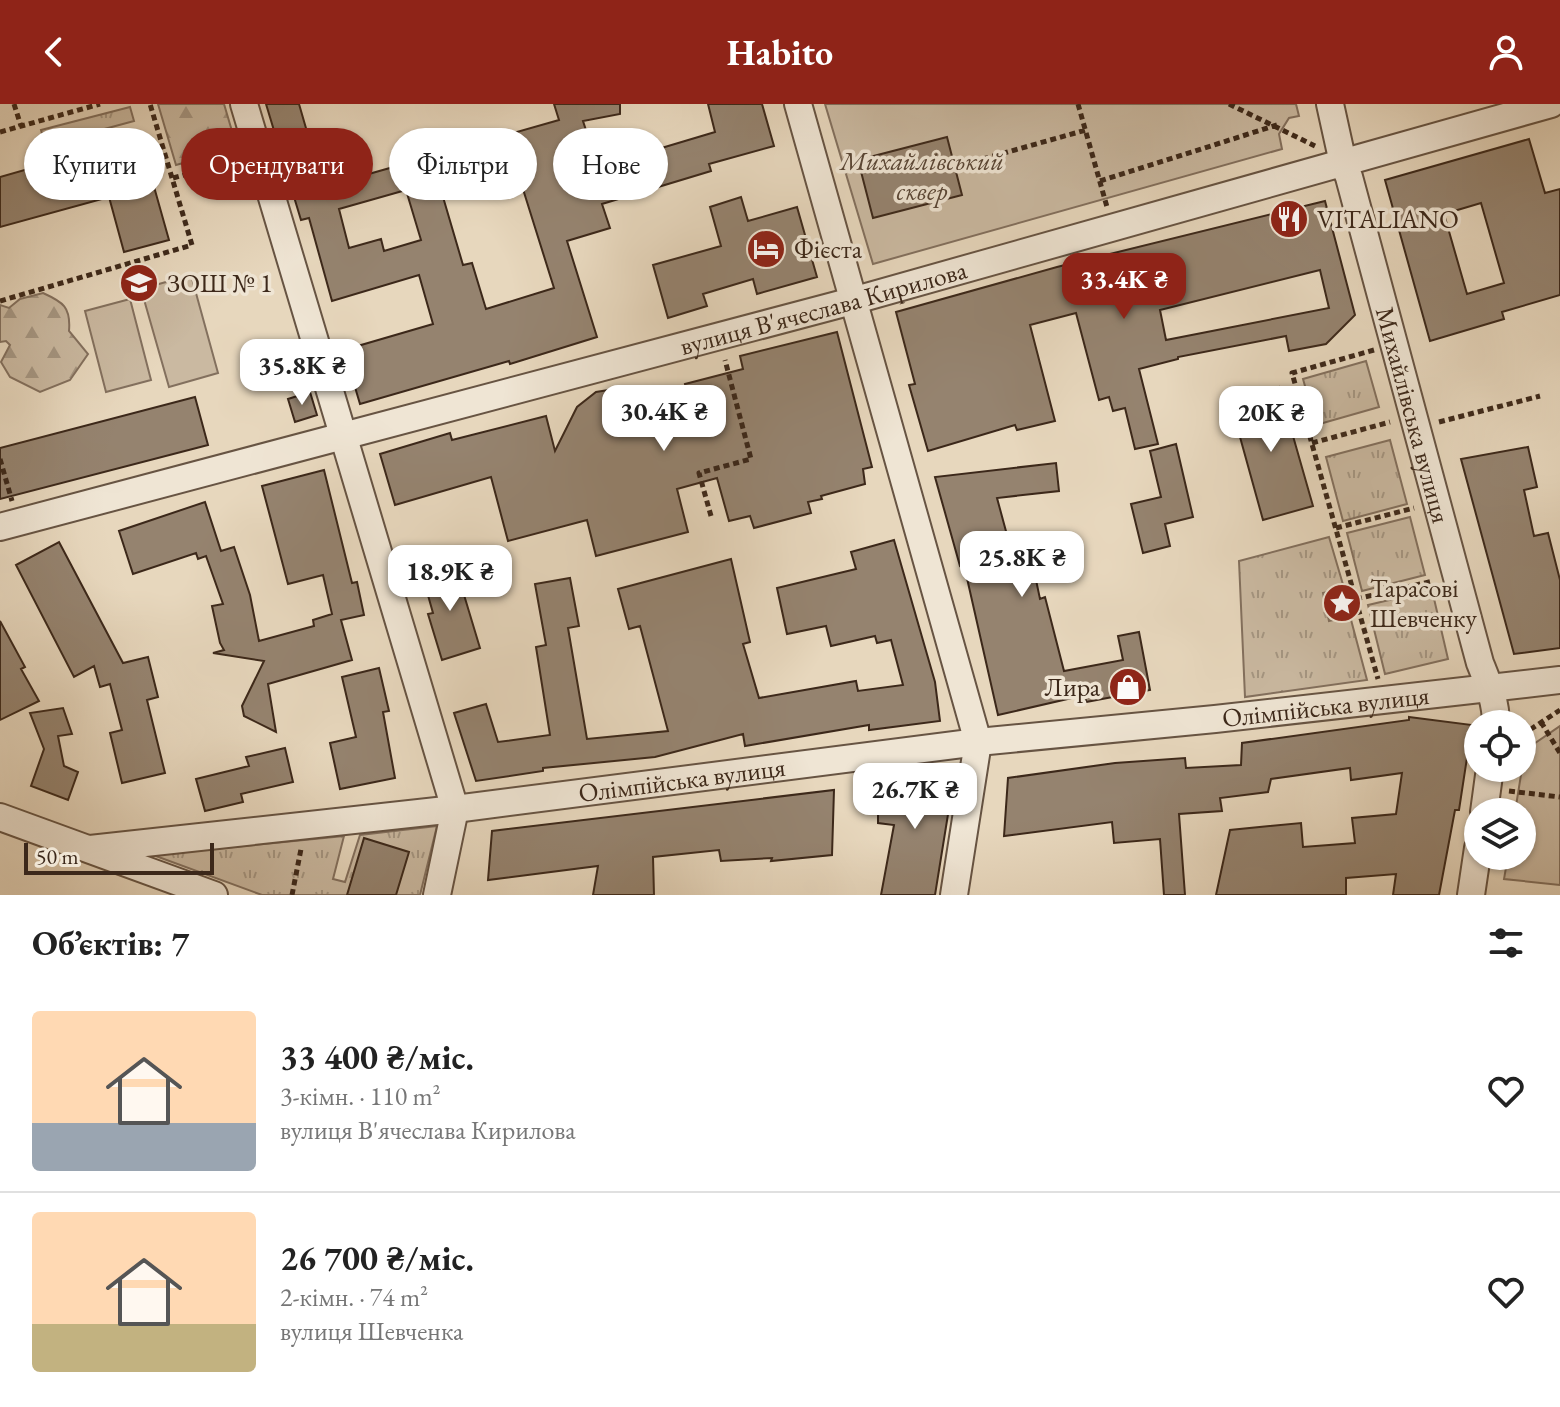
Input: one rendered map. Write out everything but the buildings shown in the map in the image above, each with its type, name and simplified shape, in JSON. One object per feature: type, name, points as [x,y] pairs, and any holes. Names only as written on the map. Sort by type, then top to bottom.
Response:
[{"type":"street","points":[[244,104],[455,809],[437,895]]},
{"type":"street","points":[[798,104],[978,742],[954,895]]},
{"type":"street","name":"Михайлівська вулиця","points":[[1330,104],[1343,163],[1480,663],[1496,710]]},
{"type":"street","name":"вулиця В'ячеслава Кирилова","points":[[7,516],[341,435],[852,301],[1551,104]]},
{"type":"street","name":"Олімпійська вулиця","points":[[90,849],[455,809],[978,742],[1560,680]]},
{"type":"street","points":[[0,817],[214,895]]},
{"type":"street","points":[[1471,895],[1475,870]]},
{"type":"path","points":[[14,104],[21,126]]},
{"type":"path","points":[[0,132],[100,104]]},
{"type":"path","points":[[0,301],[192,245],[150,104]]},
{"type":"path","points":[[1078,104],[1108,208]]},
{"type":"path","points":[[1229,104],[1319,148]]},
{"type":"path","points":[[1100,181],[1277,125]]},
{"type":"path","points":[[954,167],[1086,130]]},
{"type":"path","points":[[173,178],[181,176]]},
{"type":"path","points":[[711,516],[699,473],[751,459],[722,347]]},
{"type":"path","points":[[1379,683],[1292,373],[1376,349],[1380,364]]},
{"type":"path","points":[[1434,423],[1540,396]]},
{"type":"path","points":[[1312,443],[1395,421]]},
{"type":"path","points":[[0,459],[7,516]]},
{"type":"path","points":[[1336,528],[1418,507]]},
{"type":"path","points":[[1356,599],[1438,580]]},
{"type":"path","points":[[1536,725],[1560,710]]},
{"type":"path","points":[[1541,722],[1560,753]]},
{"type":"path","points":[[1519,792],[1560,797]]},
{"type":"green space","points":[[158,104],[224,104],[231,128],[181,128],[181,164],[176,165]]},
{"type":"green space","name":"Михайлівський сквер","points":[[825,104],[1296,104],[1299,116],[1289,118],[1279,134],[1282,149],[873,264]]},
{"type":"green space","points":[[130,107],[134,121],[108,128],[49,128]]},
{"type":"green space","points":[[191,275],[218,373],[169,387],[141,289]]},
{"type":"green space","points":[[43,293],[64,306],[69,316],[69,331],[88,354],[70,380],[40,392],[10,377],[1,362],[10,345],[6,341],[0,342],[0,305],[9,308],[20,299]]},
{"type":"green space","points":[[130,299],[151,380],[106,392],[85,311]]},
{"type":"green space","points":[[1366,361],[1379,407],[1316,425],[1303,379]]},
{"type":"green space","points":[[1390,440],[1407,504],[1343,521],[1326,457]]},
{"type":"green space","points":[[1410,517],[1425,575],[1362,591],[1347,533]]},
{"type":"green space","points":[[1329,537],[1344,588],[1323,593],[1329,621],[1350,616],[1367,680],[1245,697],[1239,561]]},
{"type":"green space","points":[[1432,590],[1448,659],[1385,674],[1368,605]]},
{"type":"green space","points":[[1560,726],[1560,885],[1504,879],[1506,870],[1536,870],[1536,798],[1517,798],[1520,782],[1536,782],[1536,742]]},
{"type":"green space","points":[[437,826],[420,895],[262,895],[153,855],[344,836],[333,879],[345,882],[360,835]]},
{"type":"place","name":"VITALIANO","points":[[1289,219]]},
{"type":"place","name":"Фієста","points":[[766,249]]},
{"type":"place","name":"ЗОШ № 1","points":[[139,283]]},
{"type":"place","name":"Тарасові Шевченку","points":[[1342,603]]},
{"type":"place","name":"Лира","points":[[1128,687]]}]
